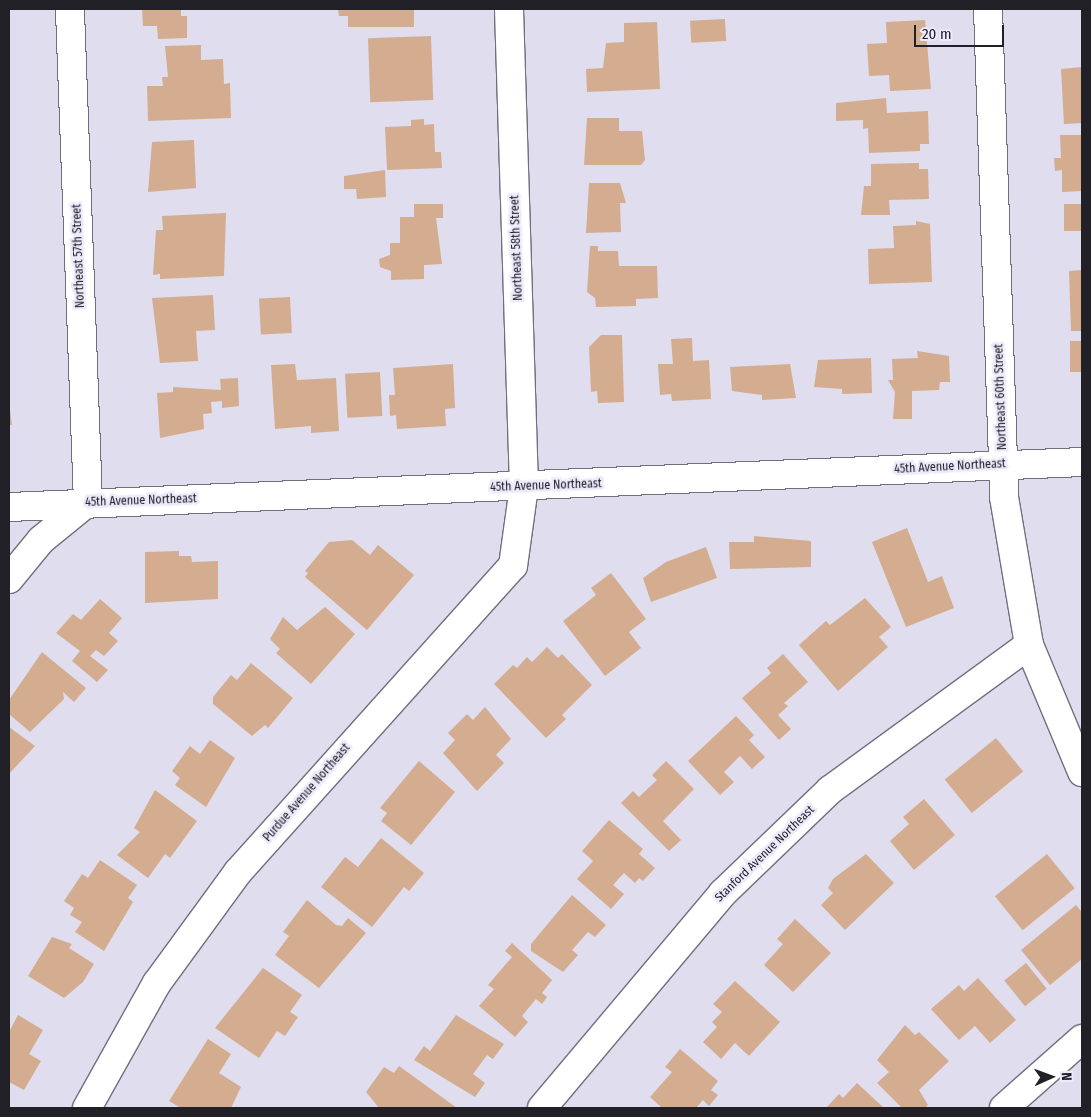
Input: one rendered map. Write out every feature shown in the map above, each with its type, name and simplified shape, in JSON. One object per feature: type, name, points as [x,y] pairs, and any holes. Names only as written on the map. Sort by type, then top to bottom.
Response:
[{"type":"street","name":"Northeast 57th Street","points":[[70,9],[88,502]]},
{"type":"street","name":"Northeast 58th Street","points":[[508,9],[524,487]]},
{"type":"street","name":"Northeast 60th Street","points":[[988,9],[1003,464],[1029,644],[1082,772]]},
{"type":"street","name":"45th Avenue Northeast","points":[[9,507],[88,502],[524,487],[1003,464],[1082,462]]},
{"type":"street","name":"Purdue Avenue Northeast","points":[[87,1108],[157,983],[238,872],[513,566],[524,487]]},
{"type":"street","points":[[9,579],[41,540],[88,502]]},
{"type":"street","name":"Stanford Avenue Northeast","points":[[542,1108],[723,894],[830,790],[1029,644]]},
{"type":"street","points":[[1004,1108],[1082,1039]]},
{"type":"building","points":[[142,9],[181,9],[181,16],[187,16],[187,38],[158,39],[157,26],[143,26]]},
{"type":"building","points":[[338,9],[414,9],[414,27],[348,27],[348,16],[339,16]]},
{"type":"building","points":[[725,19],[726,41],[691,43],[690,21]]},
{"type":"building","points":[[925,20],[931,89],[890,91],[889,75],[869,76],[867,44],[887,43],[886,22]]},
{"type":"building","points":[[657,22],[660,89],[587,92],[586,69],[603,68],[606,43],[624,42],[624,23]]},
{"type":"building","points":[[431,36],[433,100],[370,102],[368,38]]},
{"type":"building","points":[[201,45],[201,60],[223,59],[224,84],[230,83],[231,118],[148,121],[147,86],[163,86],[162,77],[168,77],[165,46]]},
{"type":"building","points":[[1082,67],[1082,123],[1064,124],[1061,69]]},
{"type":"building","points":[[886,98],[887,113],[928,111],[929,144],[920,144],[920,151],[869,153],[868,128],[863,129],[863,120],[836,121],[836,103]]},
{"type":"building","points":[[587,118],[619,118],[619,131],[642,131],[645,160],[641,165],[584,165]]},
{"type":"building","points":[[424,119],[424,125],[434,124],[435,152],[441,152],[442,168],[387,170],[385,127],[411,126],[411,120]]},
{"type":"building","points":[[1060,135],[1082,135],[1082,191],[1062,192],[1062,170],[1055,171],[1054,158],[1061,158]]},
{"type":"building","points":[[194,140],[196,188],[148,192],[152,142]]},
{"type":"building","points":[[919,163],[919,169],[928,169],[929,199],[889,200],[890,215],[861,215],[864,186],[871,186],[871,164]]},
{"type":"building","points":[[385,170],[386,197],[357,199],[356,189],[344,189],[344,176]]},
{"type":"building","points":[[589,183],[620,183],[626,203],[620,203],[621,232],[586,233]]},
{"type":"building","points":[[414,204],[443,204],[443,218],[436,218],[442,264],[424,265],[424,279],[391,280],[391,271],[380,267],[379,259],[390,255],[390,243],[400,243],[400,217],[414,217]]},
{"type":"building","points":[[1064,204],[1082,204],[1082,231],[1064,231]]},
{"type":"building","points":[[226,213],[224,276],[160,279],[160,274],[153,275],[156,230],[163,230],[162,216]]},
{"type":"building","points":[[916,221],[930,224],[932,282],[869,284],[868,249],[894,248],[893,226],[916,225]]},
{"type":"building","points":[[590,246],[598,246],[598,251],[618,251],[619,266],[657,266],[658,298],[636,299],[636,306],[596,307],[595,298],[587,292]]},
{"type":"building","points":[[1082,270],[1082,331],[1071,331],[1069,271]]},
{"type":"building","points":[[213,295],[215,330],[196,331],[198,361],[160,363],[152,298]]},
{"type":"building","points":[[290,297],[292,333],[261,335],[259,299]]},
{"type":"building","points":[[601,335],[622,335],[624,402],[598,403],[597,391],[591,392],[589,347]]},
{"type":"building","points":[[692,338],[693,361],[709,360],[711,399],[672,401],[671,394],[660,395],[658,364],[673,364],[671,339]]},
{"type":"building","points":[[1070,341],[1082,341],[1082,372],[1070,372]]},
{"type":"building","points":[[917,351],[949,356],[950,382],[940,382],[939,390],[912,391],[912,419],[893,419],[895,392],[888,380],[893,380],[892,359],[918,358]]},
{"type":"building","points":[[871,358],[872,393],[842,394],[842,389],[814,387],[818,360]]},
{"type":"building","points":[[295,364],[297,380],[336,378],[339,431],[311,433],[311,426],[275,429],[271,365]]},
{"type":"building","points":[[453,364],[455,408],[445,409],[446,426],[397,429],[396,415],[390,416],[389,395],[395,395],[393,368]]},
{"type":"building","points":[[790,364],[796,398],[762,400],[762,395],[732,391],[730,367]]},
{"type":"building","points":[[380,372],[382,416],[347,418],[345,374]]},
{"type":"building","points":[[238,378],[239,406],[222,408],[222,401],[211,402],[212,413],[203,414],[204,429],[160,438],[157,393],[173,392],[173,387],[221,390],[220,379]]},
{"type":"building","points":[[9,403],[12,425],[9,425]]},
{"type":"building","points":[[907,528],[928,582],[942,576],[954,608],[906,627],[872,542]]},
{"type":"building","points":[[754,536],[811,541],[811,567],[730,569],[729,542],[754,542]]},
{"type":"building","points":[[352,540],[370,555],[378,545],[414,575],[367,630],[305,577],[308,573],[305,571],[329,542]]},
{"type":"building","points":[[706,547],[717,578],[651,602],[643,578],[666,562]]},
{"type":"building","points":[[179,551],[179,556],[191,556],[192,562],[218,561],[218,599],[145,603],[145,552]]},
{"type":"building","points":[[611,573],[646,619],[629,632],[641,648],[605,676],[563,621],[596,595],[591,588]]},
{"type":"building","points":[[865,598],[891,627],[879,637],[888,647],[838,691],[799,645],[826,621],[830,625]]},
{"type":"building","points":[[100,599],[122,618],[109,633],[118,641],[104,656],[96,650],[90,656],[108,670],[97,682],[72,661],[80,651],[56,633],[73,614],[81,620]]},
{"type":"building","points":[[325,607],[355,634],[311,684],[276,653],[280,649],[270,639],[283,617],[297,630]]},
{"type":"building","points":[[547,647],[558,658],[562,654],[592,685],[562,715],[566,719],[546,738],[494,684],[513,665],[517,668],[527,657],[532,662]]},
{"type":"building","points":[[42,652],[86,688],[74,702],[63,692],[64,699],[30,732],[9,714],[9,700]]},
{"type":"building","points":[[783,654],[808,682],[784,703],[788,706],[778,715],[791,729],[779,740],[742,698],[771,673],[767,668]]},
{"type":"building","points":[[251,663],[293,698],[268,728],[265,725],[252,736],[213,704],[213,697],[231,675],[237,680]]},
{"type":"building","points":[[485,707],[511,739],[496,755],[504,763],[477,791],[443,753],[455,740],[448,733],[467,714],[473,720]]},
{"type":"building","points":[[736,716],[754,735],[749,740],[765,757],[752,769],[740,756],[724,772],[734,782],[720,795],[688,761]]},
{"type":"building","points":[[9,727],[35,746],[9,774]]},
{"type":"building","points":[[996,738],[1023,771],[972,813],[945,780]]},
{"type":"building","points":[[210,740],[235,758],[206,807],[175,785],[180,778],[172,771],[190,746],[200,754]]},
{"type":"building","points":[[419,761],[455,792],[411,845],[381,821],[387,813],[380,808]]},
{"type":"building","points":[[666,761],[694,789],[663,821],[681,840],[669,851],[621,803],[633,791],[639,797],[657,780],[652,775]]},
{"type":"building","points":[[155,790],[197,821],[170,858],[165,854],[148,878],[117,855],[140,832],[134,828]]},
{"type":"building","points":[[924,799],[955,835],[914,870],[890,841],[909,824],[903,817]]},
{"type":"building","points":[[609,820],[643,849],[639,854],[655,868],[643,881],[639,878],[635,883],[624,873],[613,885],[624,894],[611,909],[577,879],[593,861],[582,851]]},
{"type":"building","points":[[381,838],[424,873],[409,891],[404,887],[372,927],[321,887],[345,857],[358,867]]},
{"type":"building","points":[[866,854],[894,883],[845,930],[821,905],[833,893],[828,888],[833,879]]},
{"type":"building","points":[[1047,854],[1075,888],[1023,930],[995,896]]},
{"type":"building","points":[[100,860],[137,885],[128,898],[133,902],[104,951],[75,932],[82,922],[70,915],[74,908],[64,901],[82,874],[88,878]]},
{"type":"building","points":[[572,895],[606,925],[595,937],[588,932],[572,950],[578,955],[563,972],[531,951],[531,944]]},
{"type":"building","points":[[307,900],[336,925],[342,926],[348,918],[366,933],[319,988],[275,955],[289,936],[283,932]]},
{"type":"building","points":[[1076,905],[1082,912],[1082,959],[1050,985],[1021,950]]},
{"type":"building","points":[[795,919],[831,953],[793,992],[764,965],[783,944],[777,939]]},
{"type":"building","points":[[52,937],[72,944],[69,948],[94,964],[83,982],[64,998],[28,976]]},
{"type":"building","points":[[512,943],[552,980],[542,993],[547,997],[542,1004],[536,999],[522,1016],[528,1022],[515,1037],[479,1006],[494,989],[488,985],[512,957],[505,951]]},
{"type":"building","points":[[1026,963],[1047,989],[1025,1006],[1004,981]]},
{"type":"building","points":[[263,968],[302,995],[290,1012],[298,1017],[285,1036],[277,1031],[259,1058],[215,1028]]},
{"type":"building","points":[[978,978],[1016,1020],[990,1043],[975,1026],[959,1040],[931,1009],[959,985],[964,991]]},
{"type":"building","points":[[735,981],[780,1022],[749,1056],[735,1043],[721,1059],[703,1042],[717,1027],[712,1022],[722,1012],[713,1004]]},
{"type":"building","points":[[18,1015],[43,1030],[29,1054],[41,1061],[24,1090],[9,1082],[9,1032]]},
{"type":"building","points":[[456,1015],[504,1044],[493,1059],[487,1055],[473,1074],[485,1083],[475,1097],[414,1060],[424,1046],[430,1051]]},
{"type":"building","points":[[905,1025],[915,1035],[919,1032],[949,1061],[919,1090],[928,1105],[925,1108],[902,1108],[877,1083],[889,1072],[877,1060]]},
{"type":"building","points":[[208,1039],[231,1054],[219,1073],[241,1087],[231,1108],[181,1108],[169,1101]]},
{"type":"building","points":[[680,1049],[718,1081],[711,1090],[718,1095],[709,1106],[703,1100],[696,1108],[662,1108],[650,1097],[672,1072],[665,1067]]},
{"type":"building","points":[[399,1066],[457,1108],[379,1108],[366,1092],[384,1067],[394,1073]]},
{"type":"building","points":[[857,1083],[884,1108],[826,1108],[839,1094],[843,1098]]}]
